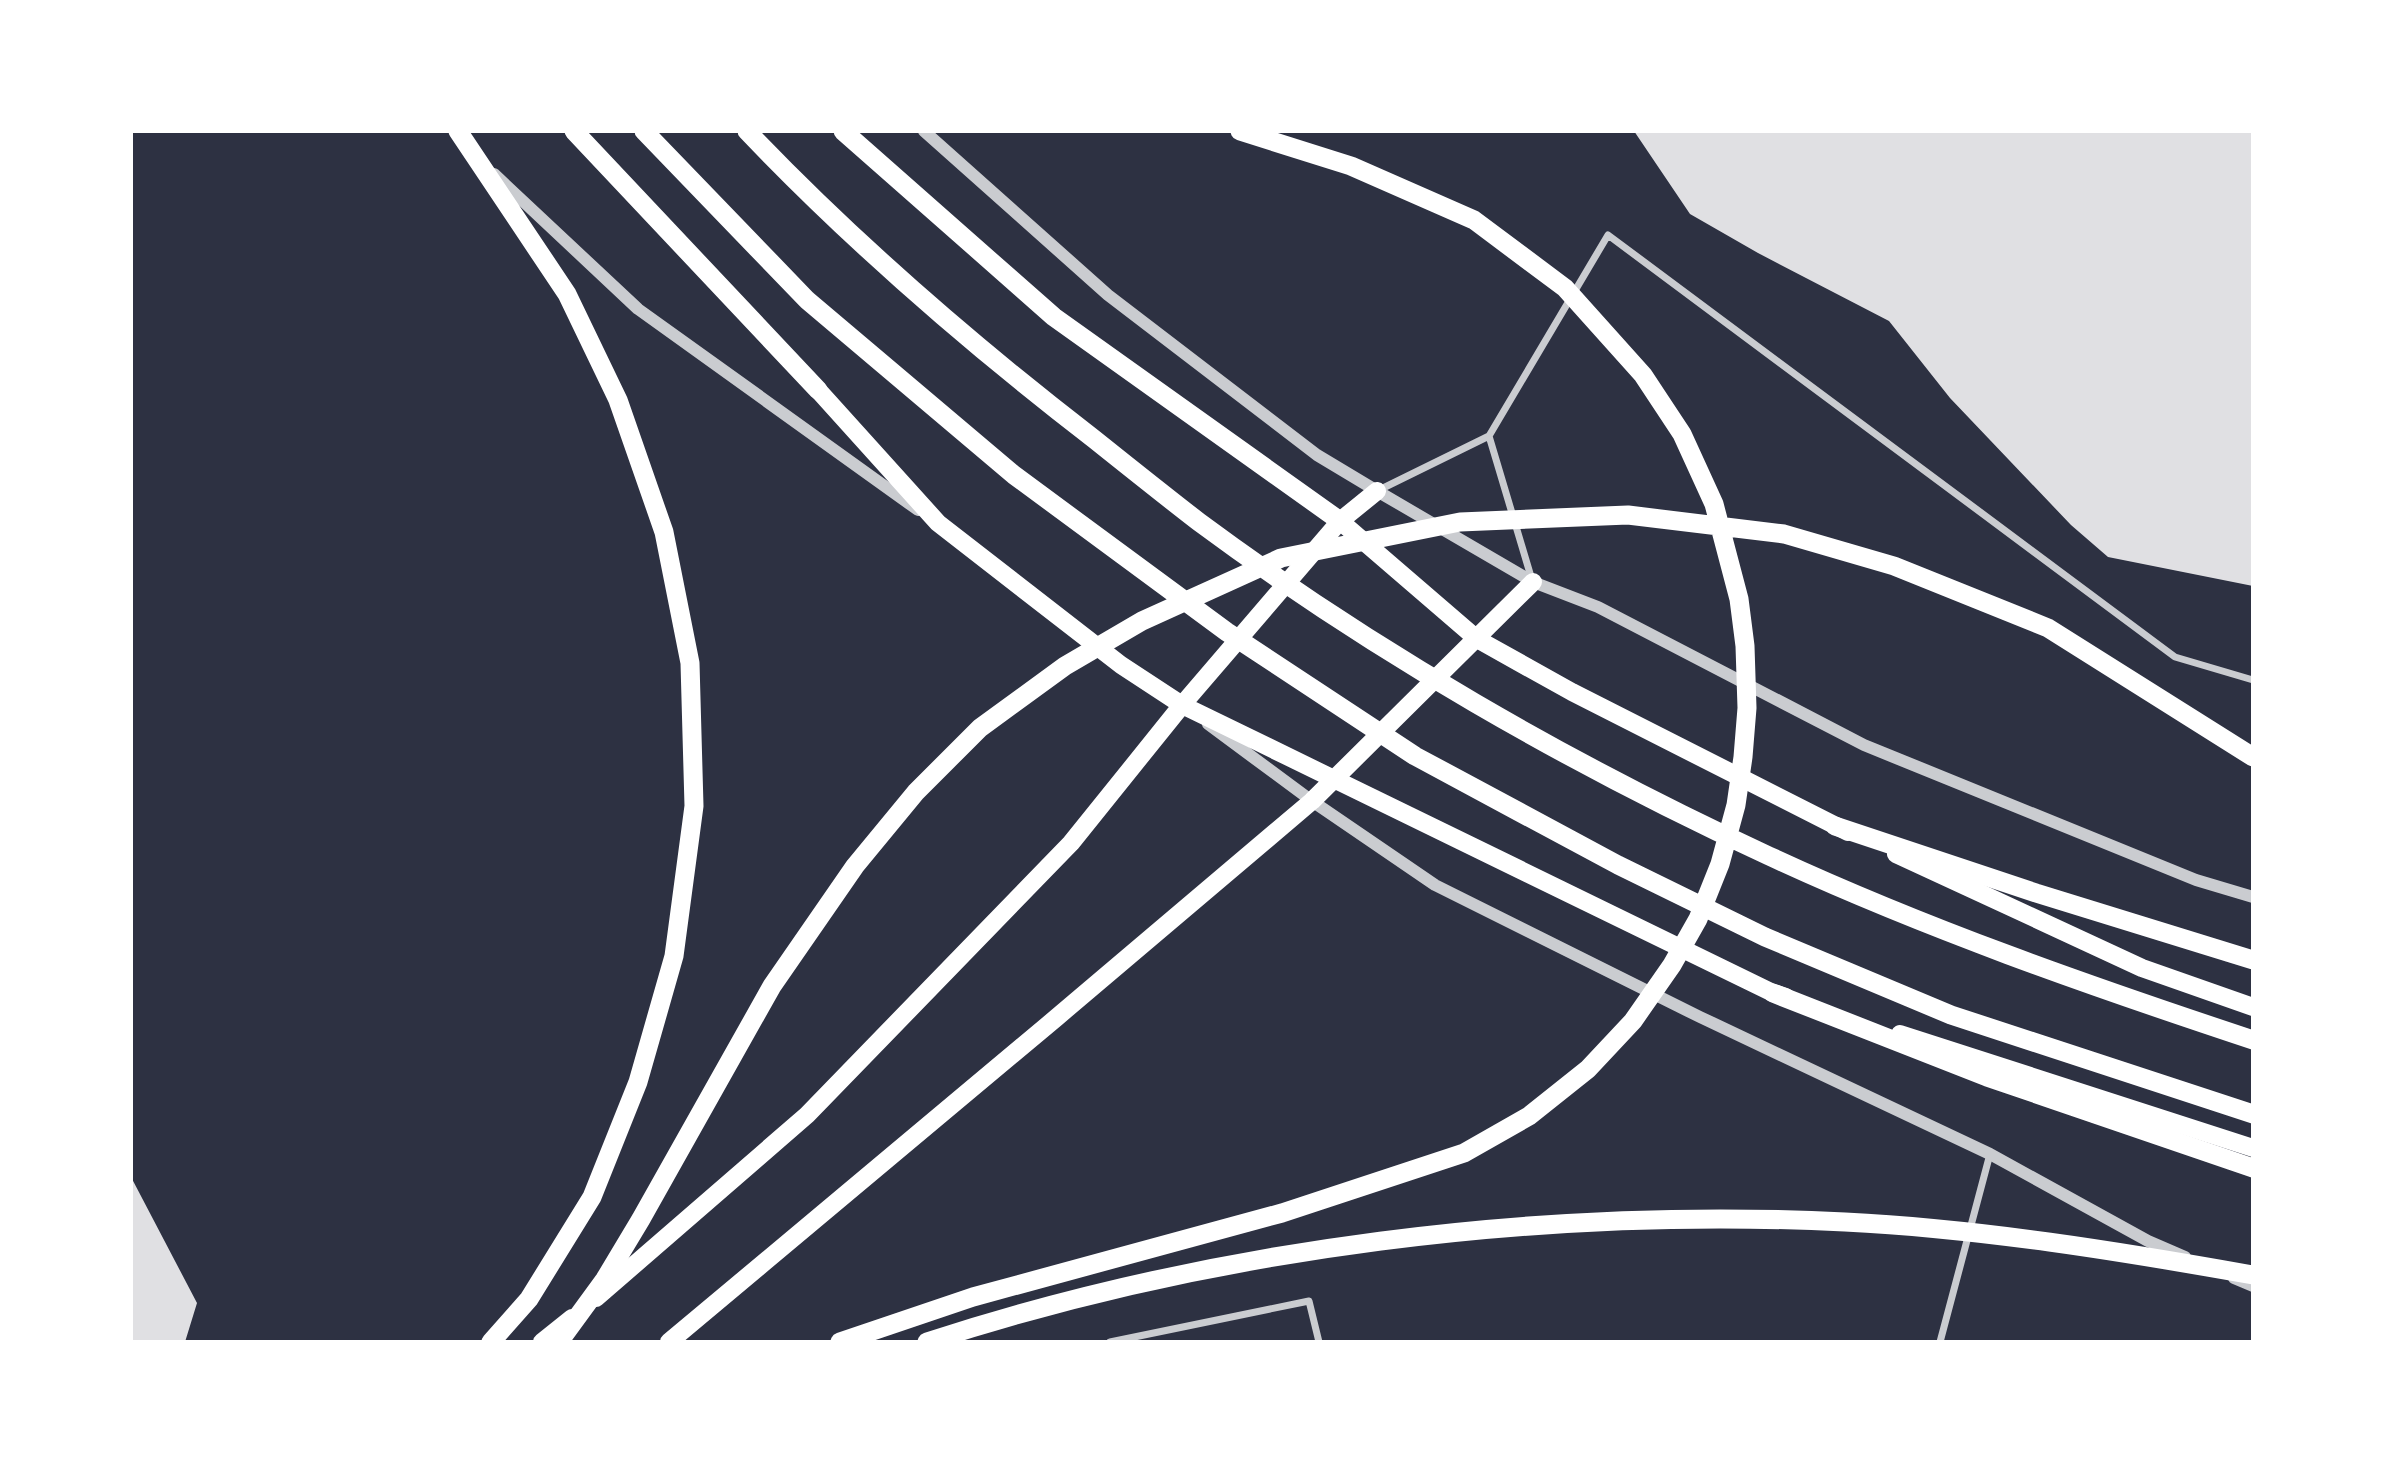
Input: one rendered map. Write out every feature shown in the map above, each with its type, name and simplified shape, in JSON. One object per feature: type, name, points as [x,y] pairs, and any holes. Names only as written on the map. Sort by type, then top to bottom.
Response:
[{"type":"highway","points":[[458,131],[567,294],[618,400],[664,532],[690,663],[694,806],[674,956],[638,1082],[592,1197],[529,1299],[491,1342]]},
{"type":"highway","points":[[574,131],[818,390]]},
{"type":"highway","points":[[644,131],[807,300],[1014,475],[1227,632],[1415,756],[1618,865],[1765,937],[1951,1015],[2253,1114]]},
{"type":"highway","points":[[747,131],[813,201],[1031,391],[1201,523],[1343,621],[1481,705],[1603,774],[1770,856],[1957,935],[2253,1040]]},
{"type":"highway","points":[[843,131],[1054,317],[1340,521]]},
{"type":"highway","points":[[840,1342],[973,1297],[1282,1213],[1464,1153],[1529,1116],[1588,1069],[1633,1021],[1672,965],[1698,919],[1720,864],[1736,805],[1744,757],[1747,708],[1745,646],[1739,599],[1714,503],[1682,434],[1643,375],[1565,288],[1474,220],[1351,166],[1240,131]]},
{"type":"highway","points":[[559,1342],[605,1279],[635,1229],[772,986],[855,866],[916,792],[980,729],[1065,666],[1142,621],[1281,558],[1460,522],[1628,515],[1784,534],[1894,566],[2048,628],[2253,757]]},
{"type":"highway","points":[[1835,826],[2036,893],[2253,960]]},
{"type":"highway","points":[[1773,993],[1987,1077],[2253,1168]]},
{"type":"highway","points":[[927,1342],[1008,1315],[1119,1288],[1310,1251],[1487,1230],[1612,1222],[1738,1219],[1846,1222],[1948,1230],[2104,1249],[2253,1275]]},
{"type":"main road","points":[[818,390],[938,523],[1121,665],[1182,705],[1773,993],[2253,1148]]},
{"type":"main road","points":[[542,1342],[603,1293],[807,1115],[1071,843],[1182,705],[1340,521],[1377,491]]},
{"type":"main road","points":[[1340,521],[1477,639],[1572,692],[1835,826],[2142,968],[2253,1007]]},
{"type":"main road","points":[[669,1342],[1336,780],[1533,582]]},
{"type":"street","points":[[448,131],[638,309],[938,523]]},
{"type":"street","points":[[932,134],[1108,295],[1317,455],[1533,582],[1598,607],[1864,745],[2196,880],[2253,897]]},
{"type":"street","points":[[1377,491],[1489,436],[1608,235],[2175,657],[2253,680]]},
{"type":"street","points":[[1489,436],[1533,582]]},
{"type":"street","points":[[1182,705],[1312,801],[1435,885],[1700,1017],[1990,1154],[2148,1241],[2253,1286]]},
{"type":"street","points":[[1940,1342],[1990,1154]]},
{"type":"street","points":[[1110,1342],[1309,1301],[1319,1342]]},
{"type":"building","points":[[1634,131],[2253,131],[2253,586],[2108,557],[2071,525],[1950,398],[1889,321],[1758,253],[1690,214]]},
{"type":"building","points":[[131,1177],[197,1303],[185,1342],[131,1342]]}]
